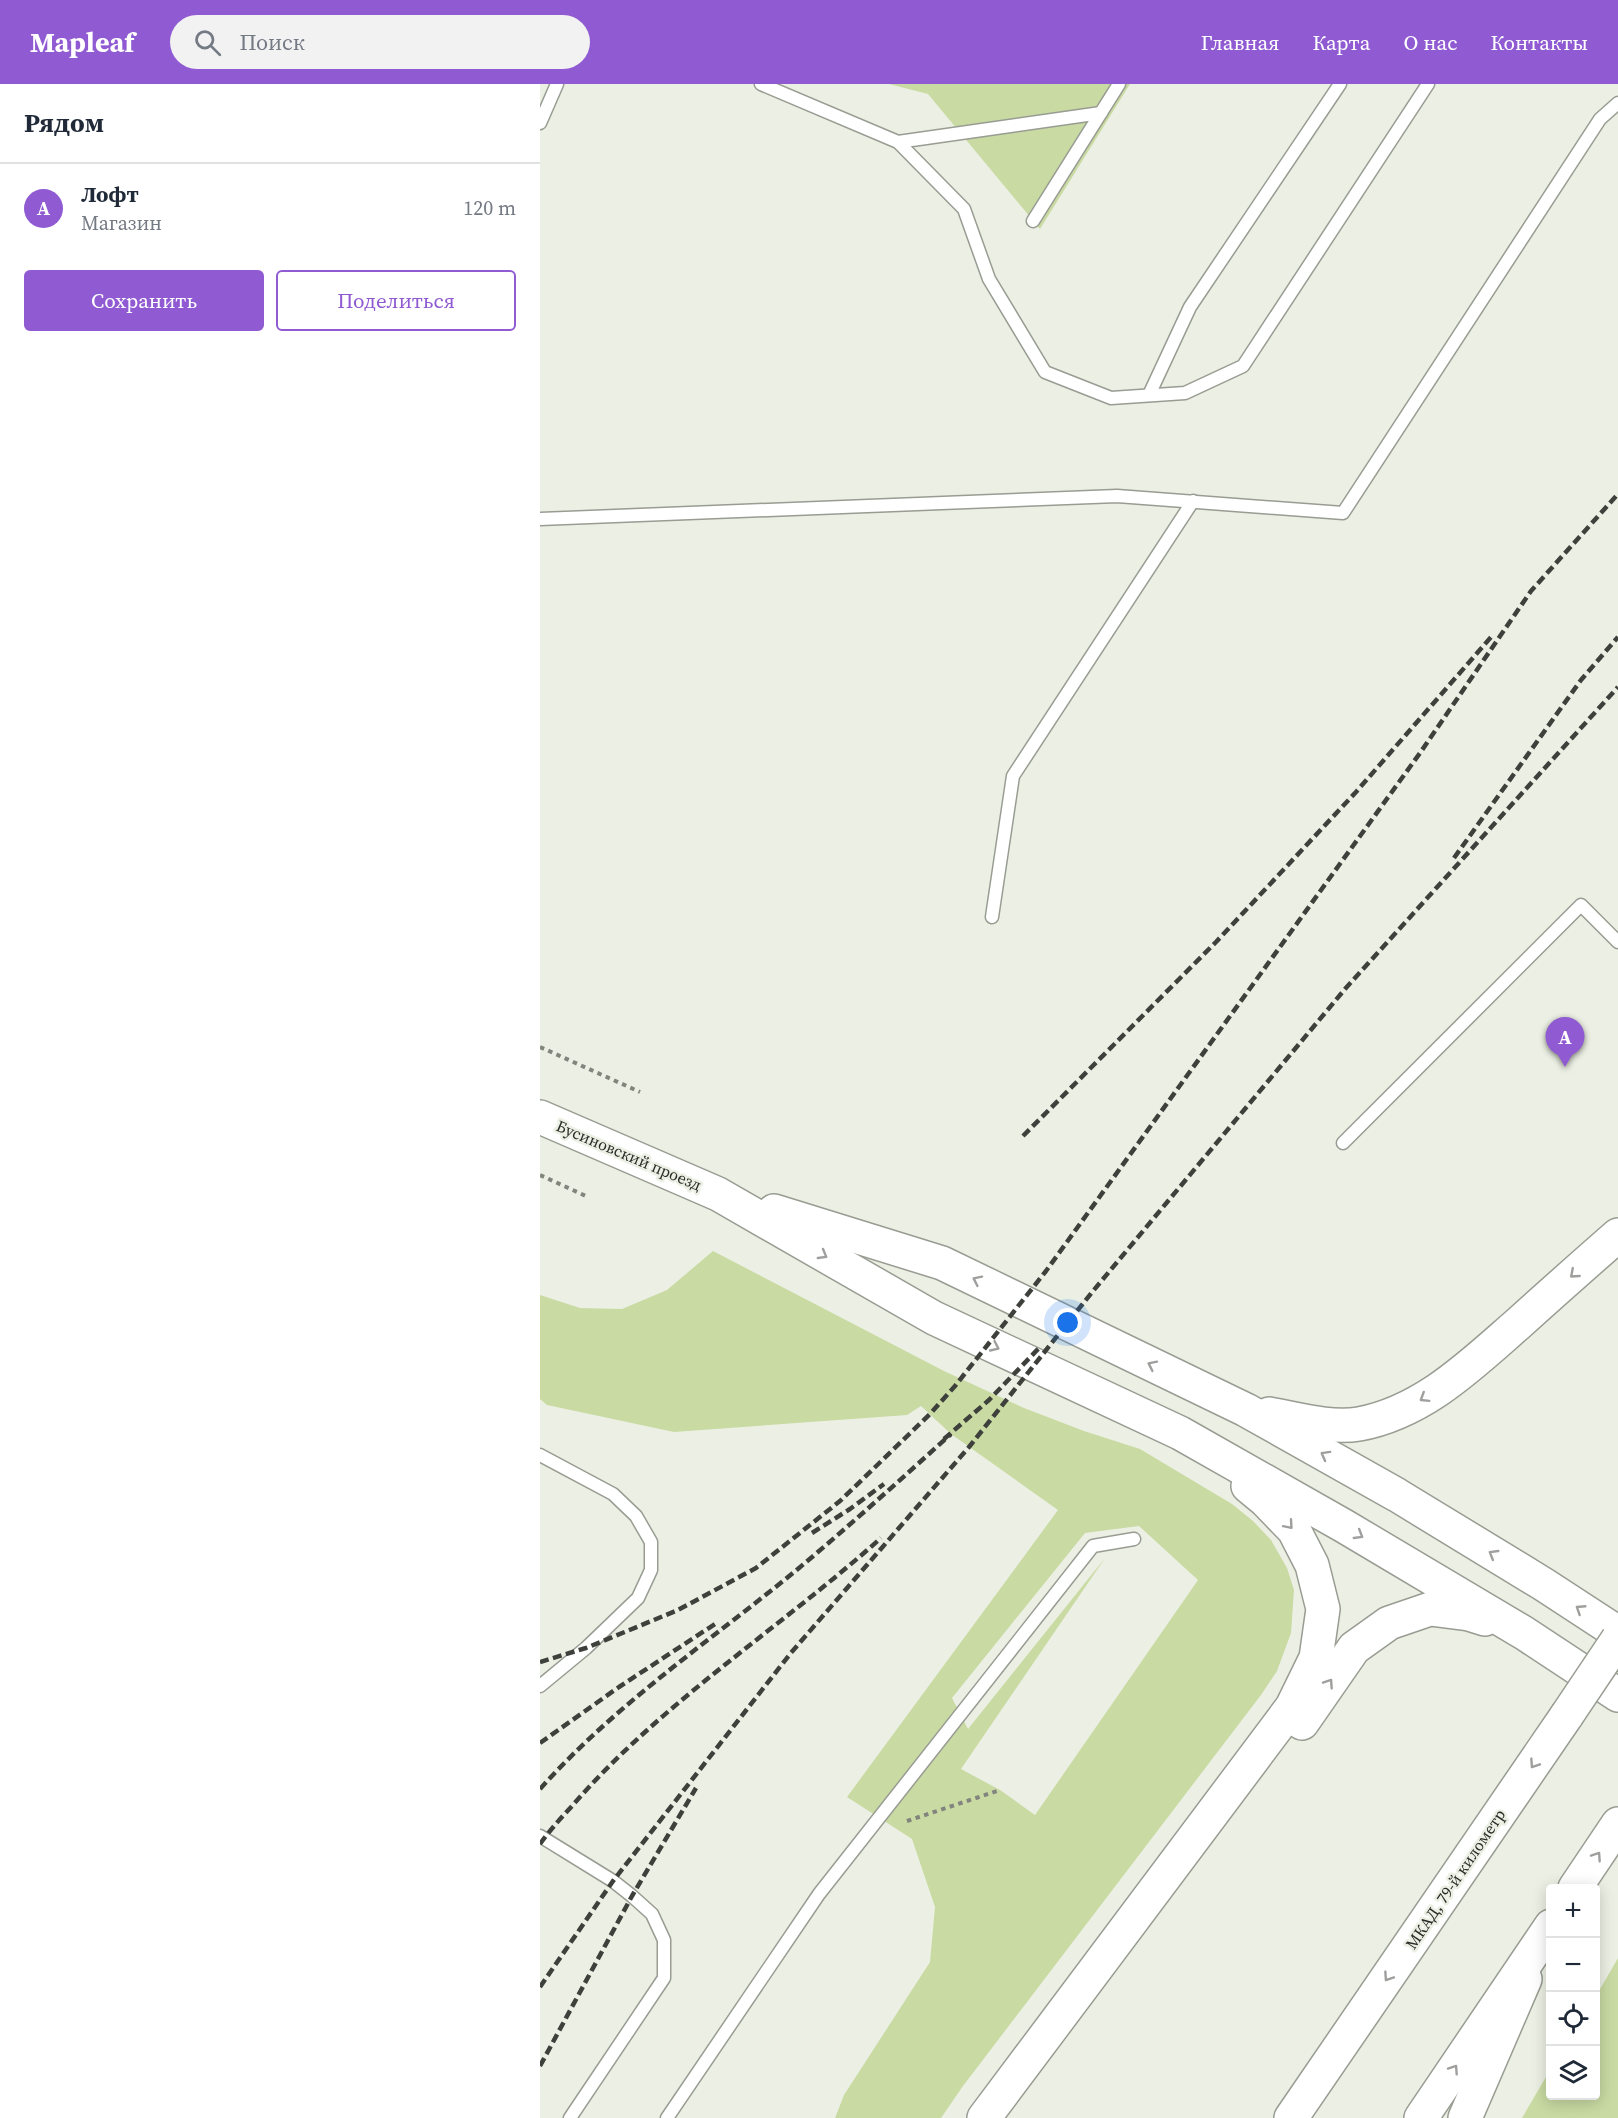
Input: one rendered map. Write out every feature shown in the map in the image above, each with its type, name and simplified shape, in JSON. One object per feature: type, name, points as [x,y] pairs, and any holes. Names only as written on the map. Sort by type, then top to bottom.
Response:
[{"type":"main road","name":"Бусиновский проезд","points":[[540,1117],[718,1194]]},
{"type":"main road","points":[[718,1194],[942,1263],[1246,1410],[1396,1495],[1543,1584],[1618,1633]]},
{"type":"main road","points":[[718,1194],[934,1318],[1180,1433],[1354,1532],[1524,1633],[1618,1695]]},
{"type":"main road","points":[[1246,1410],[1327,1424],[1358,1424],[1407,1409],[1439,1389],[1471,1364],[1618,1235]]},
{"type":"main road","points":[[984,2118],[1292,1707],[1316,1658],[1323,1609],[1312,1565],[1294,1530],[1265,1500],[1180,1433]]},
{"type":"main road","points":[[1007,2118],[1037,2072],[1306,1718],[1354,1648],[1389,1623],[1430,1609],[1469,1614],[1524,1633]]},
{"type":"main road","name":"МКАД, 79-й километр","points":[[1291,2118],[1618,1639]]},
{"type":"main road","points":[[1578,1884],[1618,1824]]},
{"type":"main road","points":[[1422,2118],[1546,1932]]},
{"type":"main road","points":[[1465,2118],[1546,1933]]},
{"type":"lane","points":[[540,123],[557,84]]},
{"type":"lane","points":[[760,84],[898,142],[964,209],[989,279],[1045,372],[1111,398],[1185,393],[1243,366],[1428,84]]},
{"type":"lane","points":[[1033,221],[1119,84]]},
{"type":"lane","points":[[1149,395],[1191,307],[1340,84]]},
{"type":"lane","points":[[540,519],[1117,496],[1343,513],[1600,119],[1618,103]]},
{"type":"lane","points":[[898,142],[1101,113]]},
{"type":"lane","points":[[992,917],[1013,776],[1193,501]]},
{"type":"lane","points":[[1343,1143],[1581,905],[1618,942]]},
{"type":"lane","points":[[540,1455],[613,1494],[636,1516],[651,1542],[651,1570],[638,1598],[586,1648],[540,1686]]},
{"type":"lane","points":[[667,2118],[819,1894],[1093,1546],[1134,1539]]},
{"type":"lane","points":[[540,1836],[613,1881],[632,1896],[652,1914],[664,1940],[664,1978],[570,2118]]},
{"type":"path","points":[[540,1047],[640,1092]]},
{"type":"path","points":[[540,1175],[588,1197]]},
{"type":"path","points":[[864,1835],[1000,1790]]},
{"type":"green space","points":[[889,84],[1130,84],[1040,229],[928,94]]},
{"type":"green space","points":[[713,1251],[944,1371],[1024,1408],[1140,1449],[1232,1504],[1253,1521],[1271,1540],[1287,1568],[1294,1590],[1291,1633],[1277,1671],[941,2118],[835,2118],[844,2095],[930,1962],[935,1907],[912,1839],[847,1797],[1058,1510],[951,1434],[921,1406],[907,1415],[674,1432],[547,1405],[540,1399],[540,1295],[580,1308],[622,1309],[667,1290]],"holes":[[[1139,1526],[1198,1580],[1035,1815],[1000,1790],[961,1769],[1105,1558],[968,1729],[952,1698],[1085,1533]]]},
{"type":"green space","points":[[1618,1958],[1618,2118],[1522,2118],[1546,2077],[1546,2100],[1600,2100],[1600,1989]]},
{"type":"railway","points":[[540,1662],[586,1648],[678,1610],[756,1568],[840,1501],[930,1414],[1046,1271],[1420,753],[1531,591],[1618,494]]},
{"type":"railway","points":[[1023,1136],[1216,942],[1356,792],[1492,636]]},
{"type":"railway","points":[[1454,858],[1581,680],[1618,637]]},
{"type":"railway","points":[[540,1987],[613,1881],[790,1654],[969,1447],[1093,1291],[1345,989],[1618,687]]},
{"type":"railway","points":[[944,1439],[989,1400],[1039,1348]]},
{"type":"railway","points":[[540,1789],[569,1758],[630,1702],[793,1573],[951,1434]]},
{"type":"railway","points":[[812,1533],[884,1484]]},
{"type":"railway","points":[[540,1844],[607,1768],[644,1733],[682,1699],[881,1538]]},
{"type":"railway","points":[[540,1743],[619,1687],[718,1622]]},
{"type":"railway","points":[[540,2066],[632,1896],[696,1788]]},
{"type":"place","name":"Лофт","points":[[1565,1067]]}]
